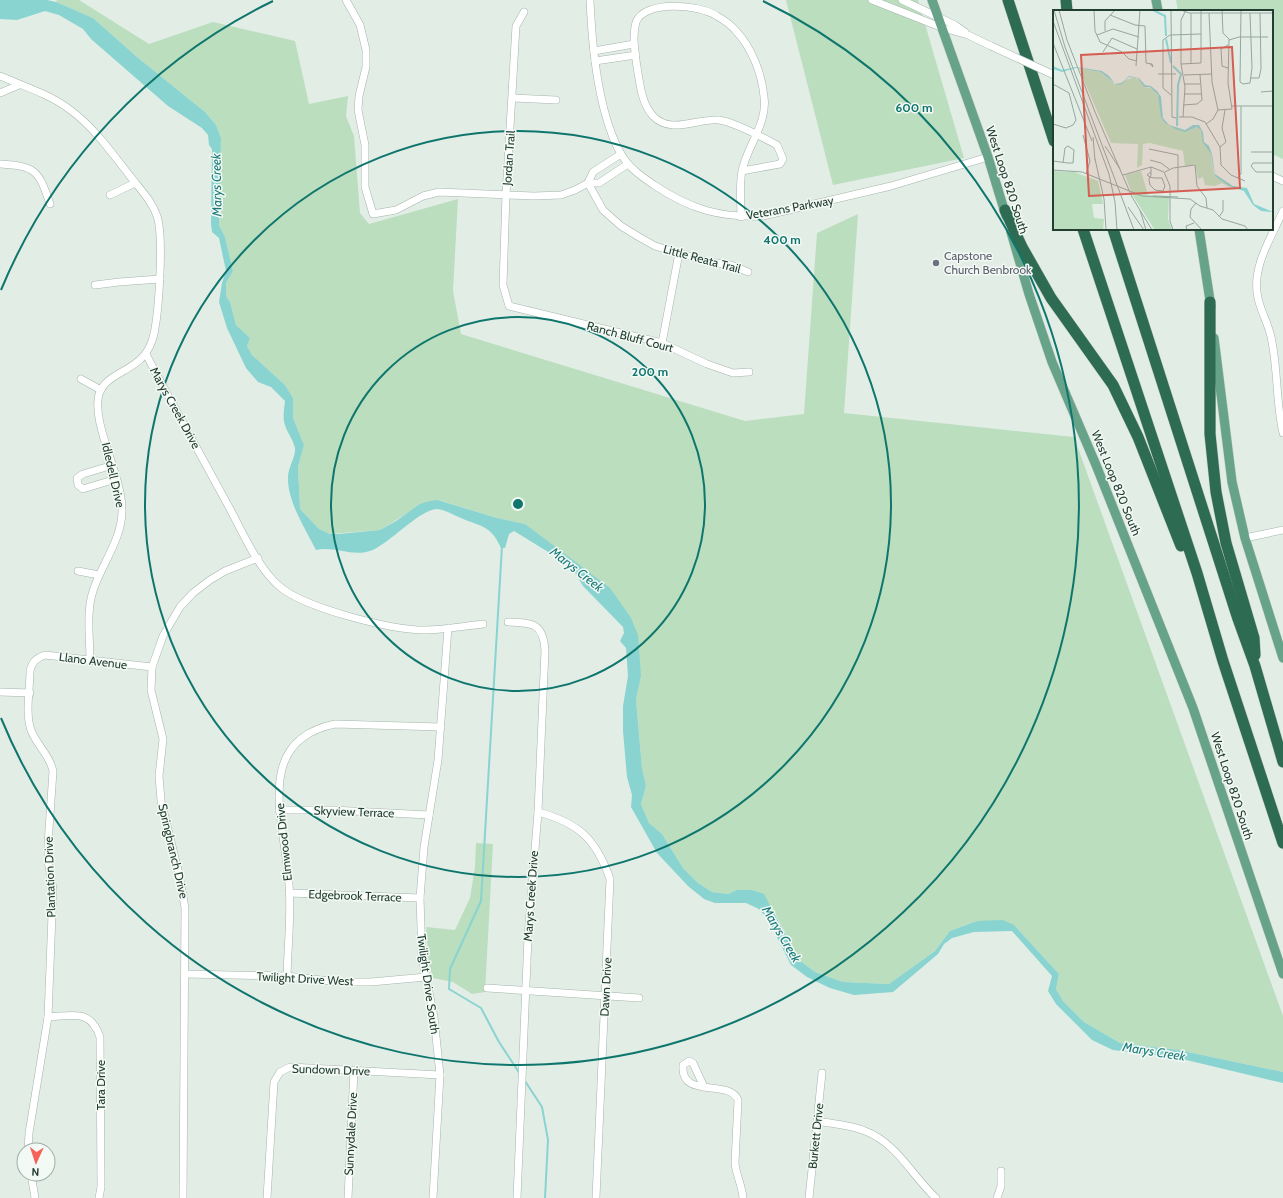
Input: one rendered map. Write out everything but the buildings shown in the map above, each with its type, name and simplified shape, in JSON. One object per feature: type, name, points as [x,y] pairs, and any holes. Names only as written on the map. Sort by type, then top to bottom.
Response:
[{"type":"highway","points":[[1008,0],[1053,138]]},
{"type":"highway","points":[[1066,0],[1068,10]]},
{"type":"highway","points":[[1005,210],[1022,247],[1051,298],[1113,385],[1138,437],[1185,557],[1197,573]]},
{"type":"highway","points":[[1084,230],[1197,573],[1283,843]]},
{"type":"highway","points":[[1113,230],[1238,618],[1255,666],[1283,762]]},
{"type":"highway","points":[[1210,302],[1210,434],[1216,492],[1226,543],[1254,638],[1255,666]]},
{"type":"main road","name":"West Loop 820 South","points":[[932,0],[988,157],[1029,294],[1052,362],[1096,465],[1193,708],[1283,974]]},
{"type":"main road","points":[[1156,0],[1158,10]]},
{"type":"main road","points":[[1199,230],[1210,302],[1232,482],[1245,538],[1283,658]]},
{"type":"street","points":[[346,0],[360,24],[366,50],[366,67],[359,96],[358,110],[365,145],[365,182],[373,214],[396,210],[423,196],[439,192],[541,196],[561,195],[588,183],[599,183],[628,164]]},
{"type":"street","name":"Veterans Parkway","points":[[590,0],[591,41],[595,61],[605,110],[621,154],[634,170],[674,198],[692,207],[716,214],[741,217],[763,216],[858,195],[988,157]]},
{"type":"street","points":[[872,0],[943,28],[968,35],[1053,75]]},
{"type":"street","points":[[902,0],[955,24],[968,35]]},
{"type":"street","points":[[741,217],[742,171],[756,135],[765,105],[759,74],[749,50],[741,37],[727,23],[717,16],[693,6],[656,5],[646,10],[636,22],[634,44],[642,94],[652,115],[661,123],[678,126],[698,121],[720,120],[756,135],[777,145],[782,153],[782,162],[742,171]]},
{"type":"street","name":"Jordan Trail","points":[[509,306],[503,285],[506,195],[513,98],[516,26],[524,12]]},
{"type":"street","points":[[594,51],[634,44]]},
{"type":"street","points":[[595,61],[636,55]]},
{"type":"street","name":"Marys Creek Drive","points":[[0,76],[55,100],[70,110],[107,147],[151,203],[158,218],[160,279],[155,331],[146,354],[258,558],[278,586],[290,594],[311,604],[392,626],[426,630],[483,624]]},
{"type":"street","points":[[0,93],[19,85]]},
{"type":"street","points":[[513,98],[556,100]]},
{"type":"street","points":[[588,183],[593,172],[621,154]]},
{"type":"street","points":[[0,164],[14,164],[32,169],[42,180],[50,204]]},
{"type":"street","points":[[1273,176],[1283,181]]},
{"type":"street","points":[[110,195],[135,183]]},
{"type":"street","name":"Little Reata Trail","points":[[588,183],[603,210],[621,226],[655,246],[709,262],[731,265],[748,272]]},
{"type":"street","points":[[1283,211],[1259,265],[1256,289],[1261,310],[1272,340],[1278,403],[1283,433]]},
{"type":"street","points":[[662,344],[679,253]]},
{"type":"street","points":[[95,285],[160,279]]},
{"type":"street","name":"Ranch Bluff Court","points":[[509,306],[662,344],[720,370],[733,373],[749,372]]},
{"type":"street","points":[[81,379],[101,390],[108,380],[139,362],[146,354]]},
{"type":"street","name":"Idledell Drive","points":[[90,661],[90,605],[92,592],[114,542],[122,519],[122,500],[113,465],[100,426],[98,401],[101,390]]},
{"type":"street","points":[[113,465],[83,474],[78,478],[78,485],[83,489],[116,479]]},
{"type":"street","points":[[1245,538],[1283,530]]},
{"type":"street","name":"Springbranch Drive","points":[[183,1198],[185,908],[179,874],[160,800],[163,739],[151,690],[152,667],[166,630],[180,607],[193,593],[210,580],[226,571],[258,558]]},
{"type":"street","points":[[78,571],[99,575]]},
{"type":"street","name":"Marys Creek Drive","points":[[508,622],[531,624],[540,629],[544,635],[545,666],[538,812],[528,937],[527,991],[517,1198]]},
{"type":"street","name":"Twilight Drive South","points":[[433,1198],[440,1075],[434,1017],[420,935],[420,898],[422,861],[436,776],[448,628]]},
{"type":"street","name":"Llano Avenue","points":[[36,660],[45,655],[152,667]]},
{"type":"street","name":"Plantation Drive","points":[[28,1142],[48,1017],[53,889],[48,861],[53,771],[52,762],[38,743],[31,730],[28,717],[30,671],[32,664],[36,660]]},
{"type":"street","points":[[0,692],[30,693]]},
{"type":"street","name":"Elmwood Drive","points":[[287,976],[289,893],[279,810],[281,770],[292,748],[307,734],[314,730],[335,724],[441,727]]},
{"type":"street","name":"Skyview Terrace","points":[[279,810],[332,810],[429,815]]},
{"type":"street","name":"Dawn Drive","points":[[538,812],[570,823],[579,830],[596,851],[608,873],[611,887],[596,1198]]},
{"type":"street","name":"Edgebrook Terrace","points":[[289,893],[420,898]]},
{"type":"street","name":"Twilight Drive West","points":[[185,974],[287,976],[338,982],[364,982],[426,977]]},
{"type":"street","points":[[487,988],[639,998]]},
{"type":"street","name":"Tara Drive","points":[[48,1017],[81,1015],[88,1018],[96,1025],[100,1037],[101,1187],[99,1198]]},
{"type":"street","name":"Sundown Drive","points":[[267,1198],[274,1082],[276,1076],[280,1072],[290,1067],[440,1075]]},
{"type":"street","name":"Sunnydale Drive","points":[[348,1198],[354,1070]]},
{"type":"street","name":"Burkett Drive","points":[[809,1198],[822,1073]]},
{"type":"street","points":[[704,1087],[731,1091],[736,1095],[738,1100],[735,1163],[742,1198]]},
{"type":"street","points":[[817,1121],[864,1130],[882,1139],[904,1160],[936,1198]]},
{"type":"street","points":[[997,1198],[1001,1186],[1002,1171]]},
{"type":"street","points":[[32,1182],[35,1198]]},
{"type":"green space","points":[[57,0],[79,0],[149,44],[213,22],[295,41],[309,104],[348,96],[346,116],[354,136],[360,213],[369,224],[458,199],[453,291],[461,334],[745,421],[804,414],[817,233],[858,214],[844,413],[1074,437],[1283,1016],[1283,1072],[1178,1050],[1120,1043],[1084,1022],[1063,1001],[1056,989],[1059,974],[1014,925],[977,921],[950,931],[935,951],[889,984],[843,982],[815,972],[799,960],[773,909],[752,890],[737,890],[728,894],[712,892],[698,883],[683,868],[662,834],[649,823],[641,804],[646,786],[642,768],[636,700],[641,676],[631,618],[525,524],[497,518],[439,500],[409,512],[380,530],[330,534],[319,529],[300,509],[298,467],[304,445],[293,418],[293,398],[285,385],[252,355],[247,346],[250,338],[236,325],[230,302],[226,296],[226,283],[233,271],[225,237],[219,225],[221,138],[216,125],[205,112],[137,57],[93,18],[56,2]]},
{"type":"green space","points":[[786,0],[918,0],[964,158],[833,185]]},
{"type":"green space","points":[[1176,0],[1283,0],[1283,159],[1273,154],[1273,10],[1178,10]]},
{"type":"green space","points":[[476,843],[493,844],[485,992],[472,994],[453,982],[433,978],[429,964],[426,927],[455,930],[470,898],[475,867]]},
{"type":"water","name":"Marys Creek","points":[[0,0],[47,0],[56,2],[93,18],[137,57],[205,112],[216,125],[221,138],[219,225],[225,237],[233,271],[226,283],[226,296],[230,302],[236,325],[250,338],[247,346],[252,355],[285,385],[293,398],[293,418],[304,445],[298,467],[300,509],[319,529],[330,534],[380,530],[420,504],[438,500],[497,518],[525,524],[610,588],[631,618],[638,635],[641,676],[636,700],[642,768],[646,786],[641,804],[649,823],[662,834],[683,868],[698,883],[712,892],[728,894],[737,890],[752,890],[764,894],[799,960],[815,972],[843,982],[889,984],[935,951],[950,931],[977,921],[1003,920],[1014,925],[1059,974],[1056,989],[1063,1001],[1084,1022],[1120,1043],[1178,1050],[1283,1072],[1283,1083],[1178,1058],[1113,1050],[1092,1040],[1056,1004],[1048,991],[1052,976],[1012,931],[974,932],[952,938],[944,944],[938,954],[893,992],[854,995],[830,988],[807,977],[791,965],[769,921],[759,909],[746,903],[715,903],[704,899],[688,886],[657,853],[631,807],[632,795],[627,777],[623,731],[623,706],[628,676],[626,648],[620,641],[624,633],[623,627],[583,586],[571,566],[514,531],[509,534],[505,548],[501,548],[492,533],[484,527],[440,509],[429,511],[421,515],[386,542],[370,551],[356,553],[330,549],[316,550],[298,515],[291,496],[288,473],[295,448],[284,421],[285,401],[271,387],[258,382],[246,368],[227,328],[219,302],[222,283],[226,271],[219,238],[212,232],[212,149],[209,145],[208,135],[202,128],[168,106],[91,39],[83,29],[59,15],[45,11],[17,20],[0,19]]},
{"type":"waterway","points":[[502,546],[481,901],[450,969],[449,989],[481,1008],[499,1042],[520,1074]]},
{"type":"waterway","points":[[525,1081],[542,1107],[548,1140],[545,1198]]},
{"type":"place","name":"Capstone Church Benbrook","points":[[936,263]]}]
